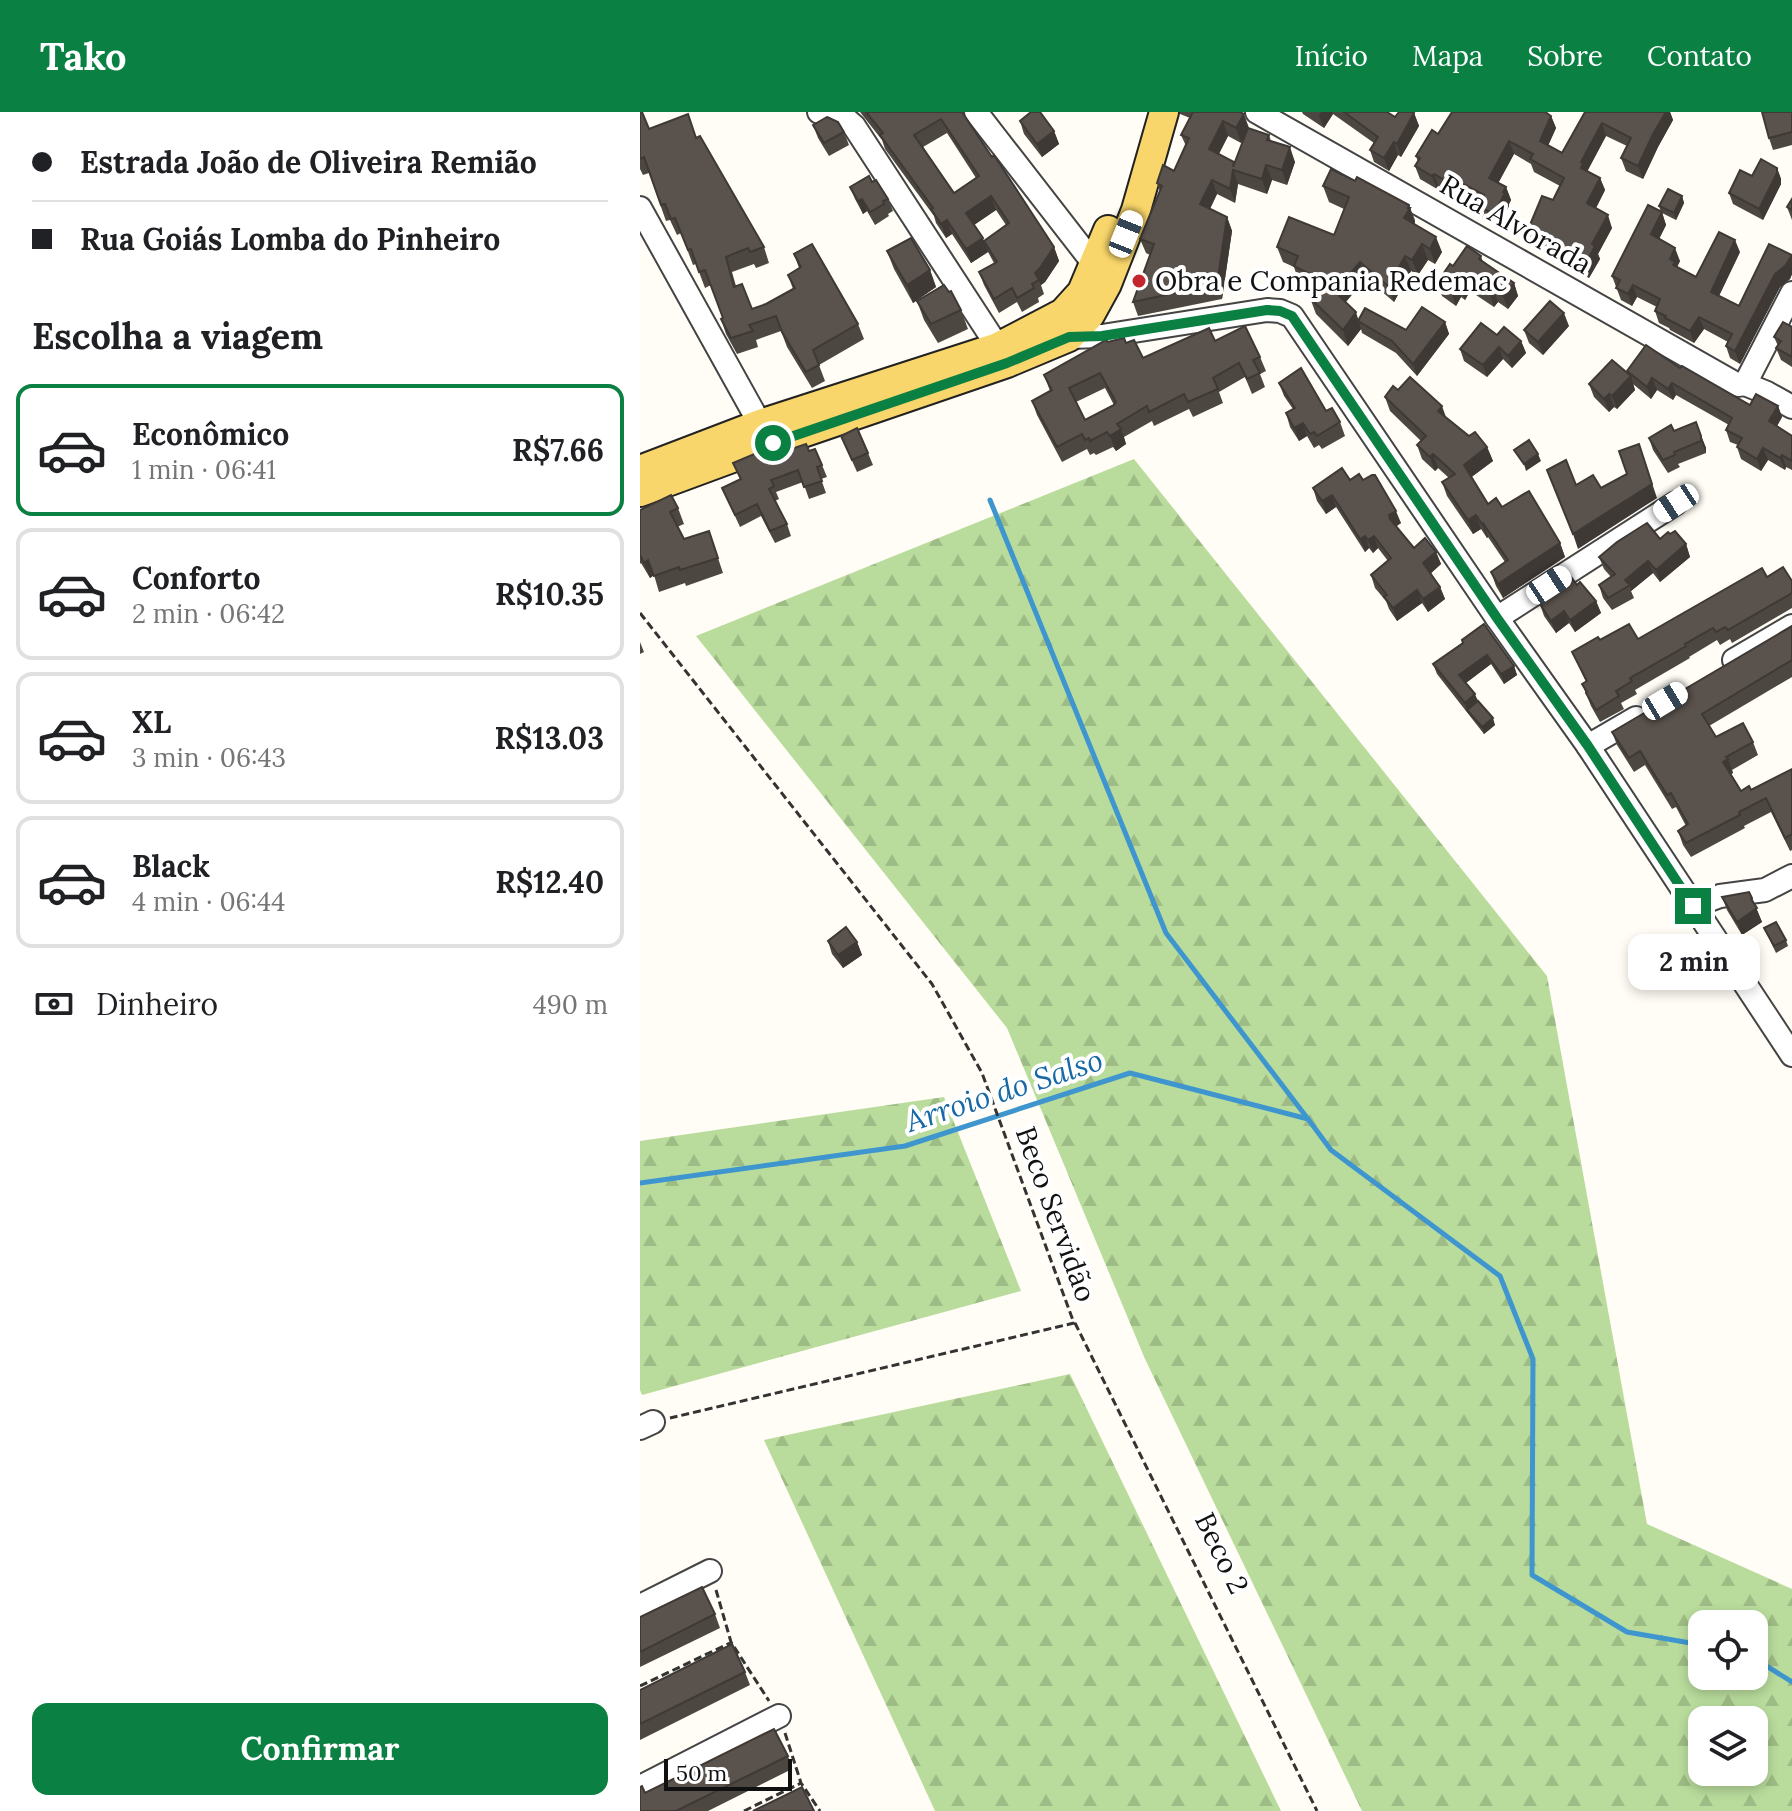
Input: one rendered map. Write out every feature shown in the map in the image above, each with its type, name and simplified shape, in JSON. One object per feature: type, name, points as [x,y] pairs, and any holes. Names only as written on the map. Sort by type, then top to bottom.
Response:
[{"type":"main road","points":[[640,470],[760,424],[998,347],[1063,313],[1082,292],[1118,205],[1144,112]]},
{"type":"main road","points":[[640,492],[1007,363],[1069,337],[1090,315],[1107,284],[1136,210],[1164,112]]},
{"type":"street","points":[[819,112],[847,120],[854,126],[998,347]]},
{"type":"street","points":[[976,112],[1094,264]]},
{"type":"street","name":"Rua Alvorada","points":[[1257,112],[1738,385],[1745,384],[1792,407]]},
{"type":"street","points":[[640,208],[760,424]]},
{"type":"street","points":[[1745,384],[1792,293]]},
{"type":"street","points":[[1069,337],[1102,336],[1267,310],[1292,316],[1588,746],[1792,1055]]},
{"type":"street","points":[[1497,618],[1676,503]]},
{"type":"street","points":[[1710,674],[1792,626]]},
{"type":"street","points":[[1588,746],[1656,706]]},
{"type":"street","points":[[1693,906],[1720,896],[1765,890],[1792,876]]},
{"type":"street","points":[[640,1606],[710,1571]]},
{"type":"street","points":[[640,1787],[779,1716]]},
{"type":"path","name":"Beco Servidão","points":[[640,613],[932,984],[982,1073],[1074,1323],[646,1425]]},
{"type":"path","name":"Beco 2","points":[[1074,1323],[1317,1811]]},
{"type":"path","points":[[710,1571],[731,1642],[779,1716],[801,1783],[820,1811]]},
{"type":"path","points":[[640,1686],[731,1642]]},
{"type":"path","points":[[744,1811],[801,1783]]},
{"type":"green space","points":[[1134,459],[1547,976],[1647,1524],[1792,1589],[1792,1811],[1362,1811],[1145,1359],[1007,1028],[696,636]]},
{"type":"green space","points":[[944,1097],[1021,1291],[642,1395],[640,1141]]},
{"type":"green space","points":[[1070,1374],[1281,1811],[935,1811],[764,1440]]},
{"type":"building","points":[[640,112],[649,129],[688,114],[696,138],[700,136],[764,247],[750,252],[748,248],[726,257],[734,287],[742,284],[752,309],[795,288],[788,275],[801,267],[794,254],[812,244],[858,324],[813,350],[819,365],[806,372],[776,316],[749,325],[753,331],[731,338],[721,319],[705,270],[699,272],[675,218],[671,219],[665,204],[661,205],[644,157],[640,159]]},
{"type":"building","points":[[866,112],[962,112],[1054,247],[1035,273],[1039,280],[1032,284],[1034,288],[1017,298],[1012,288],[994,299],[979,272],[997,262],[984,241],[1009,223],[991,196],[966,213],[983,238],[966,249],[947,220],[941,224],[933,208],[880,135],[883,133]],"holes":[[[941,119],[979,176],[954,193],[914,135]]]},
{"type":"building","points":[[1031,112],[1040,112],[1054,131],[1037,144],[1020,121]]},
{"type":"building","points":[[1193,112],[1244,114],[1236,128],[1223,121],[1209,149],[1234,162],[1233,167],[1248,128],[1269,135],[1267,140],[1290,147],[1282,170],[1266,165],[1262,179],[1233,170],[1230,189],[1212,180],[1200,204],[1227,217],[1217,284],[1133,302],[1154,244],[1140,239],[1162,186],[1157,183],[1163,165],[1174,171],[1189,138],[1181,135]]},
{"type":"building","points":[[1344,112],[1387,112],[1395,117],[1399,112],[1414,113],[1397,144],[1394,142],[1384,158],[1370,150],[1378,137]]},
{"type":"building","points":[[1452,112],[1545,112],[1551,116],[1540,141],[1562,153],[1585,112],[1666,112],[1638,166],[1621,158],[1631,138],[1602,123],[1581,162],[1581,168],[1600,178],[1587,203],[1608,215],[1592,244],[1595,246],[1585,265],[1527,232],[1542,196],[1553,200],[1564,178],[1530,159],[1533,154],[1509,141],[1489,178],[1506,187],[1494,214],[1478,206],[1484,195],[1458,181],[1455,186],[1415,166],[1420,158],[1416,156],[1432,130],[1438,134]]},
{"type":"building","points":[[1762,112],[1792,112],[1792,132],[1769,138]]},
{"type":"building","points":[[827,117],[838,122],[844,132],[824,143],[813,125]]},
{"type":"building","points":[[1761,159],[1777,168],[1777,173],[1759,209],[1729,193],[1740,170],[1752,176]]},
{"type":"building","points":[[1331,169],[1355,181],[1357,177],[1409,205],[1404,218],[1436,237],[1430,249],[1422,244],[1412,260],[1405,256],[1388,286],[1360,262],[1335,292],[1356,312],[1343,330],[1310,298],[1323,285],[1294,266],[1298,256],[1277,247],[1289,217],[1334,235],[1349,197],[1323,186]]},
{"type":"building","points":[[869,176],[872,182],[876,180],[888,199],[870,212],[862,199],[858,201],[850,187]]},
{"type":"building","points":[[1668,189],[1682,196],[1674,213],[1659,206]]},
{"type":"building","points":[[1648,205],[1662,212],[1651,234],[1675,248],[1670,259],[1675,262],[1673,265],[1696,277],[1719,232],[1735,240],[1711,292],[1739,306],[1769,244],[1792,255],[1775,274],[1735,351],[1726,346],[1732,334],[1699,317],[1690,331],[1655,311],[1660,299],[1633,285],[1628,294],[1616,288],[1620,280],[1612,276]]},
{"type":"building","points":[[911,238],[930,270],[907,285],[887,251]]},
{"type":"building","points":[[1467,246],[1481,256],[1479,259],[1514,283],[1503,296],[1493,289],[1490,294],[1466,278],[1451,292],[1437,283]]},
{"type":"building","points":[[944,285],[951,291],[961,310],[931,324],[917,301]]},
{"type":"building","points":[[1550,301],[1564,313],[1538,342],[1524,330]]},
{"type":"building","points":[[1422,307],[1445,322],[1413,364],[1392,341],[1358,321],[1365,308],[1406,330]]},
{"type":"building","points":[[1783,322],[1792,327],[1792,357],[1776,348],[1781,341],[1774,337]]},
{"type":"building","points":[[1481,323],[1497,335],[1504,327],[1521,341],[1508,356],[1499,347],[1483,365],[1460,349]]},
{"type":"building","points":[[1245,326],[1260,357],[1253,360],[1260,373],[1247,379],[1239,363],[1213,378],[1218,389],[1188,402],[1184,394],[1149,412],[1147,406],[1117,424],[1121,429],[1110,436],[1107,432],[1090,441],[1089,438],[1085,440],[1082,434],[1057,447],[1032,401],[1052,390],[1044,375],[1106,340],[1124,338],[1126,343],[1134,340],[1143,358],[1209,328],[1215,341]],"holes":[[[1100,373],[1116,402],[1085,420],[1069,388]]]},
{"type":"building","points":[[1646,345],[1680,368],[1682,366],[1750,405],[1756,394],[1778,406],[1769,421],[1792,436],[1792,461],[1763,448],[1757,459],[1737,447],[1742,438],[1726,430],[1732,418],[1672,383],[1668,389],[1652,378],[1647,387],[1627,371]]},
{"type":"building","points":[[1612,360],[1631,376],[1612,396],[1609,394],[1604,399],[1589,384]]},
{"type":"building","points":[[1301,368],[1326,411],[1332,408],[1340,422],[1317,436],[1314,432],[1310,434],[1303,423],[1294,428],[1286,413],[1295,408],[1279,383]]},
{"type":"building","points":[[1410,377],[1442,406],[1438,411],[1469,436],[1475,432],[1487,447],[1464,465],[1488,504],[1496,498],[1502,507],[1529,491],[1560,543],[1498,584],[1491,572],[1508,560],[1483,523],[1476,515],[1468,520],[1442,482],[1455,474],[1433,454],[1430,457],[1417,445],[1426,436],[1385,397],[1393,386],[1398,390]]},
{"type":"building","points":[[1696,422],[1701,441],[1663,460],[1649,438],[1671,425],[1674,431]]},
{"type":"building","points":[[857,428],[868,453],[852,460],[841,436]]},
{"type":"building","points":[[1529,440],[1538,454],[1524,464],[1514,450]]},
{"type":"building","points":[[806,444],[809,451],[815,449],[822,465],[817,467],[822,481],[804,487],[798,470],[771,480],[774,486],[769,489],[787,524],[770,531],[757,504],[735,515],[722,488],[741,479],[733,463],[759,452],[762,459]]},
{"type":"building","points":[[1639,444],[1652,484],[1573,534],[1547,470],[1566,460],[1576,485],[1593,475],[1601,488],[1627,474],[1619,451]]},
{"type":"building","points":[[1342,468],[1350,480],[1359,474],[1363,480],[1375,475],[1396,511],[1389,515],[1390,519],[1414,548],[1425,538],[1436,552],[1423,563],[1440,587],[1423,599],[1417,590],[1393,608],[1371,575],[1391,558],[1374,536],[1368,540],[1365,536],[1360,539],[1332,495],[1322,501],[1313,488]]},
{"type":"building","points":[[671,495],[678,508],[670,512],[684,539],[709,531],[718,558],[654,576],[648,560],[644,563],[640,555],[640,510]]},
{"type":"building","points":[[1647,523],[1660,539],[1668,532],[1675,531],[1686,544],[1656,570],[1648,561],[1625,580],[1630,585],[1608,598],[1599,585],[1615,574],[1599,557]]},
{"type":"building","points":[[1783,567],[1792,581],[1792,593],[1728,630],[1725,627],[1716,632],[1713,628],[1685,644],[1630,678],[1632,681],[1616,691],[1619,696],[1596,710],[1582,684],[1587,681],[1572,652],[1629,624],[1638,639],[1762,568],[1767,577]]},
{"type":"building","points":[[1569,574],[1596,601],[1570,620],[1564,611],[1551,621],[1540,604],[1552,595],[1547,588]]},
{"type":"building","points":[[1484,624],[1514,666],[1501,674],[1487,655],[1459,675],[1475,694],[1465,703],[1433,664]]},
{"type":"building","points":[[1792,626],[1792,660],[1702,714],[1716,737],[1743,723],[1753,742],[1726,757],[1728,759],[1723,762],[1741,791],[1749,786],[1751,790],[1792,769],[1792,834],[1785,838],[1766,798],[1686,843],[1678,831],[1688,824],[1671,793],[1667,795],[1640,751],[1629,758],[1612,732]]},
{"type":"building","points":[[1478,701],[1493,718],[1482,727],[1467,710]]},
{"type":"building","points":[[1749,892],[1757,908],[1737,922],[1722,897]]},
{"type":"building","points":[[1776,922],[1786,940],[1774,946],[1764,928]]},
{"type":"building","points":[[846,927],[857,942],[838,955],[828,941]]},
{"type":"building","points":[[702,1587],[715,1614],[640,1652],[640,1617]]},
{"type":"building","points":[[732,1644],[745,1672],[640,1724],[640,1690]]},
{"type":"building","points":[[774,1729],[788,1756],[676,1811],[640,1811],[640,1787],[645,1793]]},
{"type":"building","points":[[802,1787],[814,1811],[753,1811]]},
{"type":"waterway","points":[[990,500],[1166,933],[1308,1119]]},
{"type":"waterway","name":"Arroio do Salso","points":[[640,1183],[905,1146],[1130,1073],[1308,1119],[1331,1150],[1500,1276],[1533,1359],[1532,1575],[1627,1632],[1688,1643]]},
{"type":"waterway","name":"Arroio do Salso","points":[[1768,1667],[1792,1682]]},
{"type":"place","name":"Obra e Compania Redemac","points":[[1139,281]]},
{"type":"route","points":[[773,443],[1007,363],[1069,337],[1102,336],[1267,310],[1292,316],[1588,746],[1693,906]]}]
